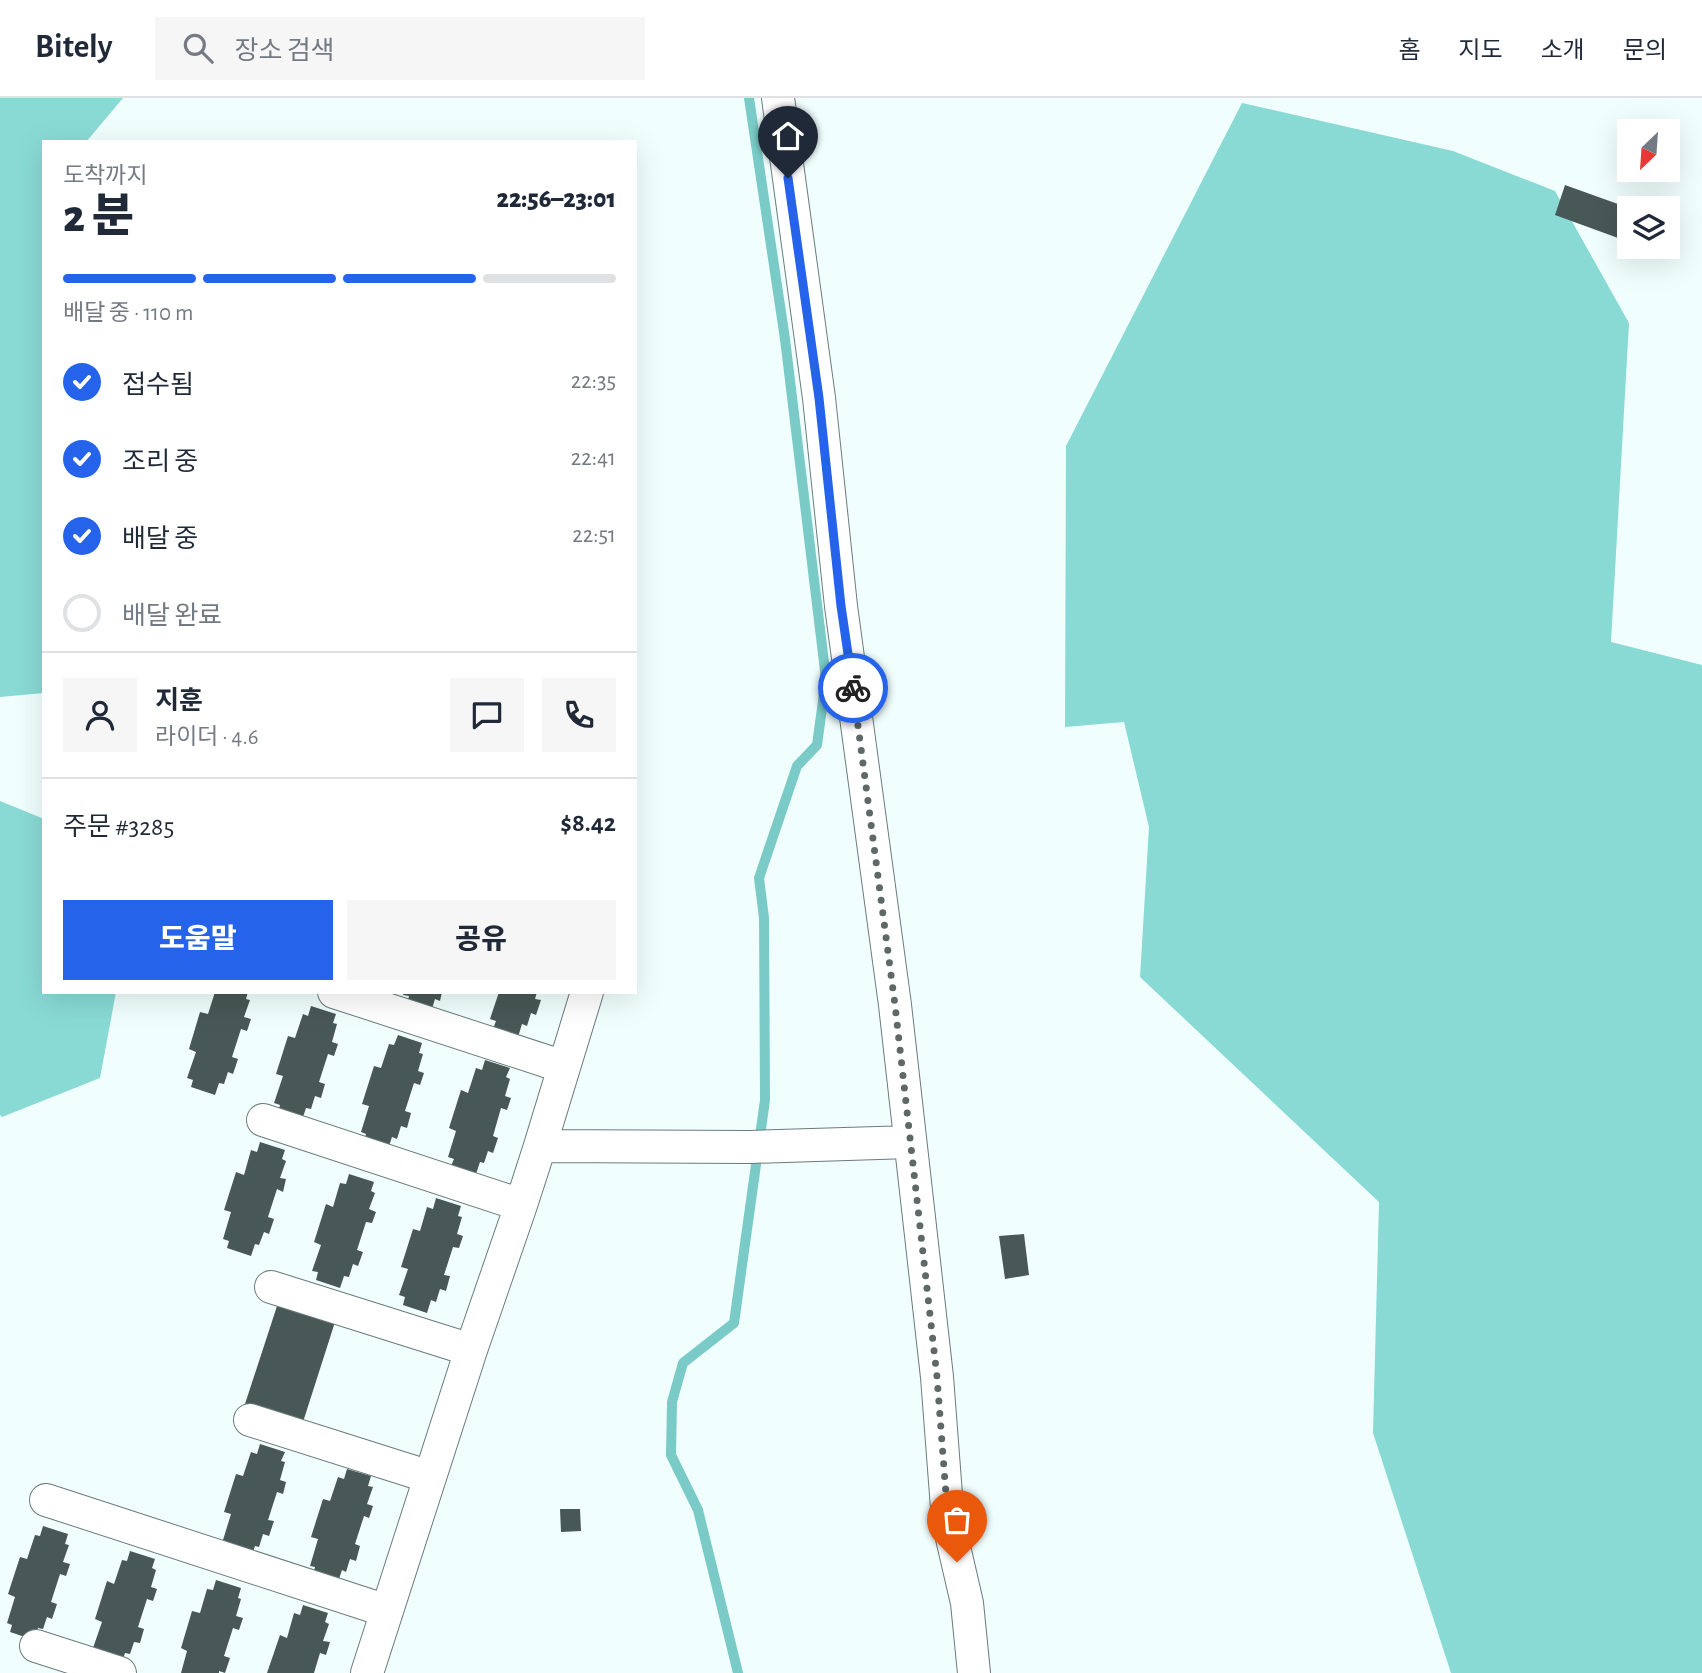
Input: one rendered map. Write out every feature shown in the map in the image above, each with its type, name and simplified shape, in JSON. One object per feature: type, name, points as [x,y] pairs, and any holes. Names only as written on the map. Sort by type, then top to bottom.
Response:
[{"type":"street","points":[[778,98],[819,398],[841,606],[893,992],[937,1377],[948,1521],[967,1603],[974,1673]]},
{"type":"street","points":[[340,994],[564,1067]]},
{"type":"street","points":[[367,1673],[471,1350],[521,1205],[586,994]]},
{"type":"street","points":[[263,1120],[521,1205]]},
{"type":"street","points":[[540,1146],[760,1147],[910,1142]]},
{"type":"street","points":[[271,1287],[471,1350]]},
{"type":"street","points":[[250,1420],[430,1477]]},
{"type":"street","points":[[46,1500],[387,1611]]},
{"type":"street","points":[[36,1646],[120,1673]]},
{"type":"shaded area","points":[[0,98],[123,98],[88,140],[42,140],[42,693],[0,697]]},
{"type":"shaded area","points":[[1242,103],[1453,151],[1555,191],[1629,323],[1611,642],[1702,665],[1702,1673],[1451,1673],[1373,1433],[1379,1202],[1140,977],[1149,827],[1124,722],[1065,727],[1066,446]]},
{"type":"shaded area","points":[[0,801],[42,818],[42,994],[116,994],[100,1078],[2,1117]]},
{"type":"building","points":[[1565,185],[1617,204],[1617,238],[1555,215]]},
{"type":"building","points":[[214,994],[247,994],[246,999],[250,1000],[244,1017],[251,1019],[247,1031],[241,1029],[232,1057],[238,1059],[233,1074],[228,1072],[224,1084],[219,1083],[215,1095],[191,1087],[193,1080],[187,1078],[196,1052],[189,1049],[200,1012],[208,1014]]},
{"type":"building","points":[[442,994],[440,1001],[435,999],[431,1012],[407,1004],[409,996],[403,995]]},
{"type":"building","points":[[498,994],[536,994],[535,999],[541,1000],[536,1015],[531,1013],[527,1026],[522,1024],[518,1037],[493,1029],[496,1021],[490,1019]]},
{"type":"building","points":[[311,1006],[336,1014],[333,1023],[337,1024],[332,1042],[338,1044],[334,1056],[328,1054],[319,1082],[325,1084],[321,1098],[315,1096],[311,1109],[306,1108],[302,1120],[278,1112],[280,1105],[274,1103],[283,1076],[276,1074],[288,1036],[295,1038],[303,1014],[308,1016]]},
{"type":"building","points":[[398,1035],[422,1043],[419,1053],[423,1054],[418,1071],[424,1073],[420,1085],[414,1083],[405,1111],[411,1113],[407,1128],[401,1126],[397,1139],[392,1137],[388,1149],[364,1141],[366,1134],[361,1132],[369,1106],[362,1104],[374,1066],[381,1068],[389,1044],[394,1045]]},
{"type":"building","points":[[485,1060],[510,1068],[506,1077],[510,1079],[505,1096],[511,1098],[507,1110],[501,1108],[493,1136],[498,1138],[493,1153],[488,1151],[476,1174],[451,1166],[454,1159],[448,1157],[456,1131],[449,1128],[461,1090],[468,1093],[476,1068],[482,1070]]},
{"type":"building","points":[[260,1142],[285,1150],[282,1159],[286,1161],[280,1178],[286,1179],[283,1192],[277,1189],[268,1217],[274,1219],[269,1234],[264,1232],[259,1245],[255,1244],[251,1256],[227,1248],[229,1241],[223,1239],[231,1212],[224,1210],[236,1172],[244,1175],[251,1150],[257,1152]]},
{"type":"building","points":[[349,1174],[374,1182],[371,1191],[375,1193],[369,1209],[376,1212],[372,1223],[366,1222],[357,1250],[363,1252],[358,1266],[353,1264],[349,1277],[344,1276],[340,1288],[316,1280],[318,1272],[312,1271],[321,1245],[314,1242],[326,1204],[333,1207],[340,1183],[346,1184]]},
{"type":"building","points":[[436,1198],[461,1206],[458,1216],[462,1217],[457,1234],[463,1236],[459,1248],[453,1247],[444,1275],[450,1276],[446,1291],[440,1289],[436,1302],[431,1300],[427,1313],[403,1305],[405,1297],[399,1295],[408,1269],[401,1267],[413,1229],[420,1231],[427,1207],[433,1209]]},
{"type":"building","points":[[1024,1234],[1029,1275],[1005,1279],[999,1236]]},
{"type":"building","points":[[278,1303],[335,1322],[303,1422],[245,1404]]},
{"type":"building","points":[[260,1444],[285,1452],[281,1461],[285,1462],[280,1480],[286,1482],[283,1494],[277,1492],[268,1520],[274,1521],[269,1536],[263,1534],[259,1547],[255,1546],[251,1558],[226,1550],[229,1543],[223,1540],[231,1514],[224,1512],[236,1474],[243,1476],[251,1452],[257,1454]]},
{"type":"building","points":[[347,1469],[371,1476],[368,1486],[373,1487],[367,1504],[373,1506],[369,1518],[364,1516],[355,1544],[360,1546],[356,1561],[350,1559],[346,1572],[342,1570],[338,1582],[313,1575],[315,1567],[310,1566],[318,1539],[311,1537],[323,1499],[330,1501],[338,1477],[344,1479]]},
{"type":"building","points":[[560,1509],[580,1509],[581,1531],[561,1532]]},
{"type":"building","points":[[43,1526],[68,1534],[65,1544],[69,1545],[63,1562],[70,1564],[66,1576],[60,1574],[51,1602],[57,1604],[52,1619],[47,1617],[43,1629],[38,1628],[34,1640],[10,1632],[12,1625],[7,1623],[15,1597],[8,1594],[20,1557],[27,1559],[35,1535],[40,1536]]},
{"type":"building","points":[[130,1551],[155,1559],[152,1568],[156,1570],[151,1587],[157,1589],[153,1601],[147,1599],[138,1627],[144,1629],[140,1643],[134,1642],[130,1654],[125,1653],[121,1665],[93,1648],[102,1622],[95,1619],[107,1581],[114,1584],[122,1560],[127,1561]]},
{"type":"building","points":[[216,1580],[241,1588],[236,1616],[243,1618],[239,1630],[233,1628],[224,1656],[230,1658],[225,1673],[181,1673],[187,1651],[181,1648],[192,1611],[200,1613],[207,1589],[213,1590]]},
{"type":"building","points":[[303,1605],[328,1613],[325,1622],[329,1624],[323,1641],[330,1642],[326,1655],[320,1653],[314,1673],[267,1673],[280,1635],[287,1638],[294,1613],[300,1615]]},
{"type":"waterway","points":[[738,1673],[698,1510],[671,1455],[672,1402],[683,1363],[734,1323],[765,1100],[764,918],[759,878],[797,766],[817,745],[826,679],[785,339],[749,98]]},
{"type":"way so far","points":[[853,688],[895,1005],[937,1377],[948,1521],[957,1562]]},
{"type":"route","points":[[788,178],[819,398],[841,606],[853,688]]}]
